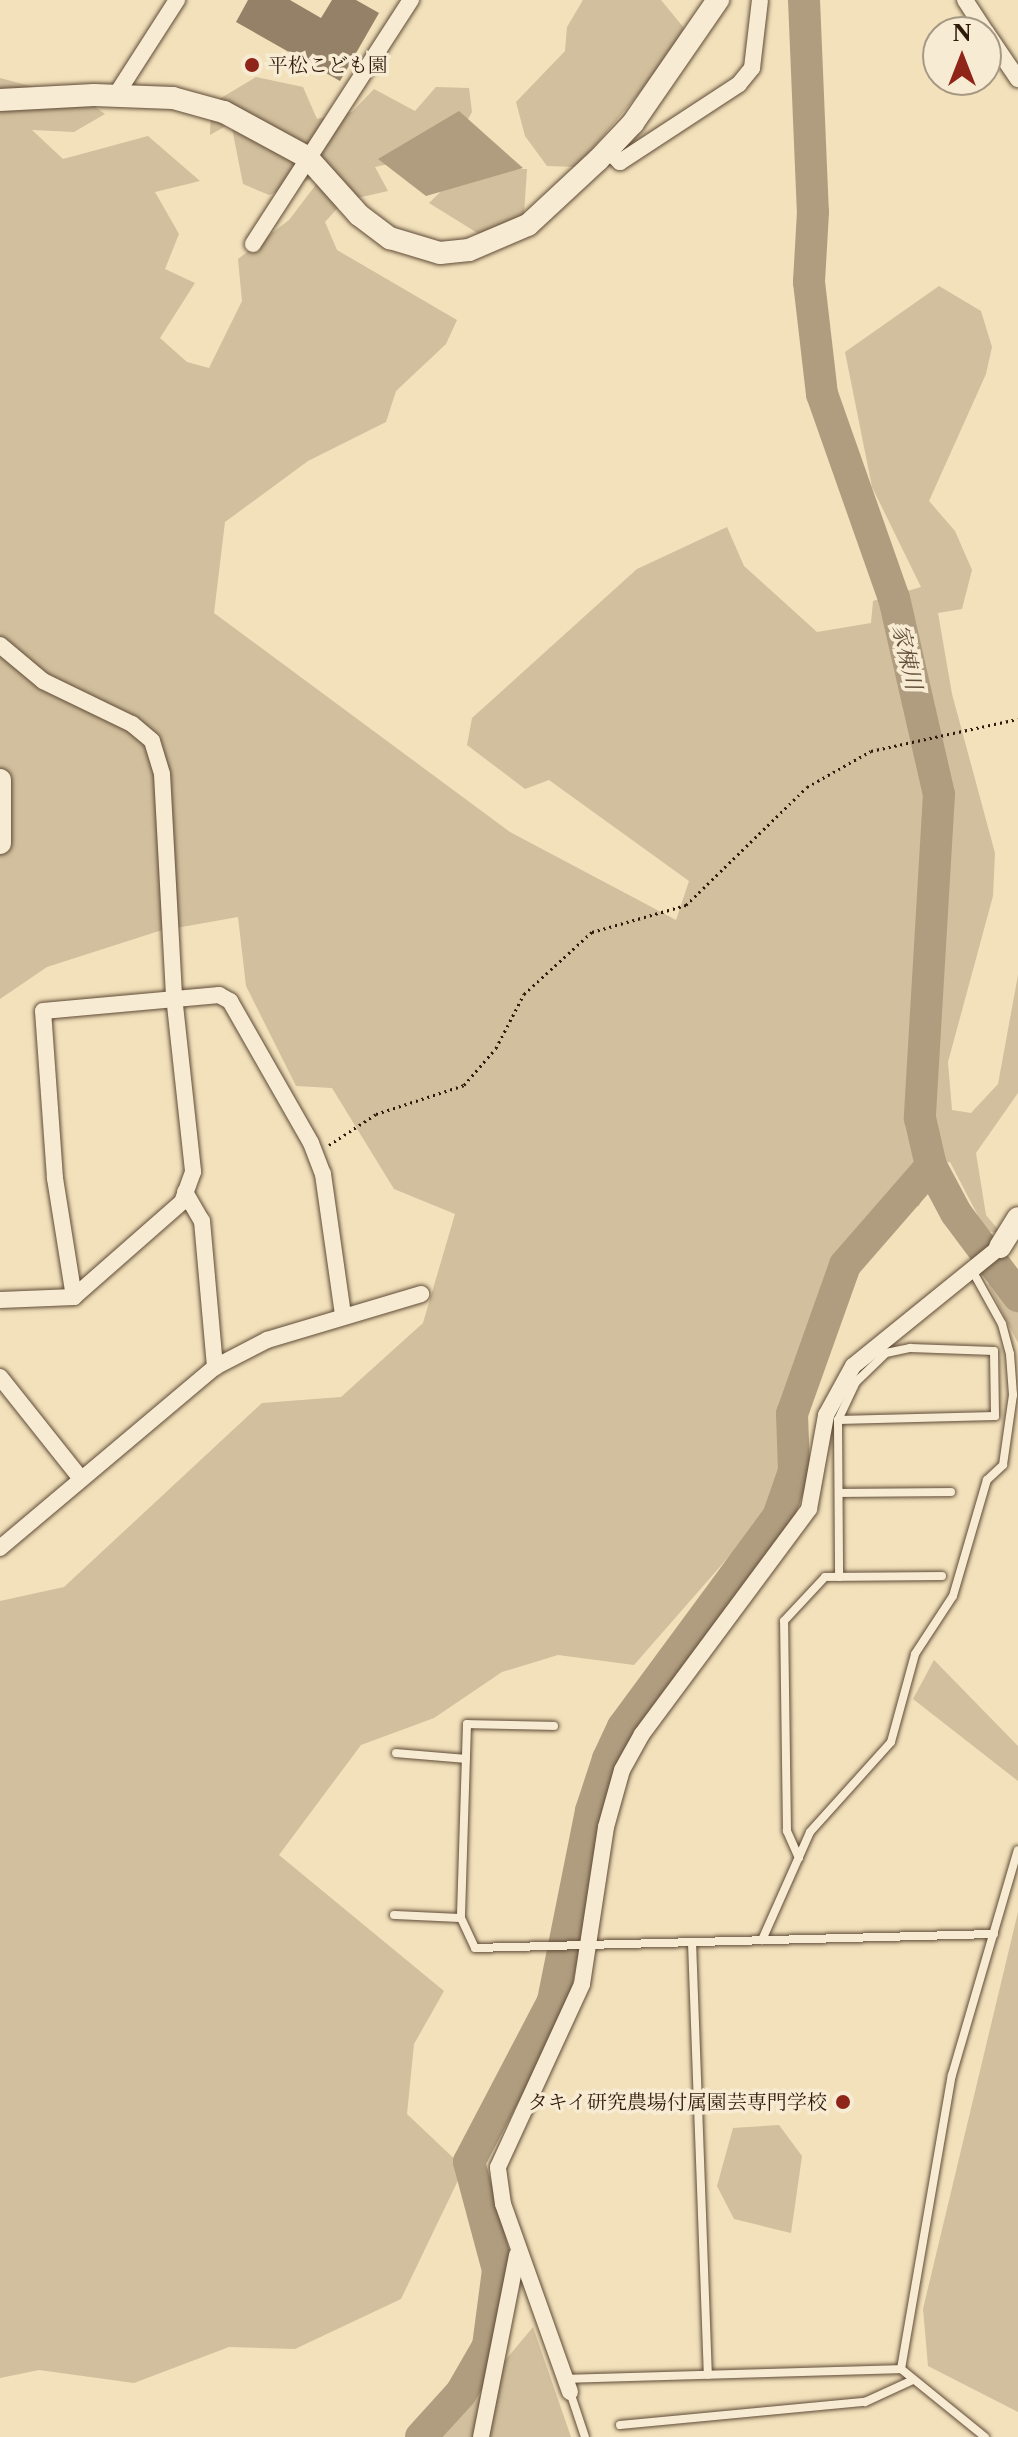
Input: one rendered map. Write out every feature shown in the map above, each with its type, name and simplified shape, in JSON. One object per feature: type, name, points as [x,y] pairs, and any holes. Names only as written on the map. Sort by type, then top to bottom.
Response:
[{"type":"street","points":[[114,98],[177,0]]},
{"type":"street","points":[[253,244],[307,157],[395,34],[411,0]]},
{"type":"street","points":[[0,100],[173,98],[224,112],[307,157],[359,215],[390,238],[440,253],[500,240],[528,225],[608,150],[718,0]]},
{"type":"street","points":[[608,150],[620,162],[739,84],[752,68],[760,0]]},
{"type":"street","points":[[1002,56],[1018,79]]},
{"type":"street","points":[[0,645],[43,681],[132,724],[152,741],[162,774],[174,996],[193,1172],[185,1192],[74,1297],[0,1300]]},
{"type":"street","points":[[0,780],[0,843]]},
{"type":"street","points":[[74,1297],[55,1178],[43,1011],[174,996],[230,1001],[311,1143],[323,1174],[343,1314]]},
{"type":"street","points":[[185,1192],[202,1221],[215,1367]]},
{"type":"street","points":[[567,2386],[517,2245],[498,2167],[573,2009],[588,1946],[606,1827],[622,1770],[642,1734],[809,1509],[820,1435],[836,1391],[853,1366],[1000,1247],[1018,1218]]},
{"type":"street","points":[[0,1548],[215,1367],[343,1314],[421,1294]]},
{"type":"street","points":[[0,1377],[81,1479]]},
{"type":"street","points":[[481,2437],[517,2245]]},
{"type":"lane","points":[[762,1940],[810,1832],[891,1742],[915,1654],[953,1596],[987,1480],[1003,1465],[1013,1395],[1010,1354],[1002,1324],[977,1266]]},
{"type":"lane","points":[[838,1420],[995,1416],[994,1351],[910,1348],[886,1353],[856,1382],[838,1420],[839,1577]]},
{"type":"lane","points":[[839,1493],[951,1492]]},
{"type":"lane","points":[[799,1858],[787,1831],[784,1621],[825,1577],[942,1576]]},
{"type":"lane","points":[[554,1726],[467,1724],[461,1918],[475,1948],[994,1934]]},
{"type":"lane","points":[[396,1753],[466,1759]]},
{"type":"lane","points":[[901,2369],[952,2075],[1018,1850]]},
{"type":"lane","points":[[394,1915],[461,1918]]},
{"type":"lane","points":[[692,1942],[708,2375]]},
{"type":"lane","points":[[585,2437],[567,2386],[708,2375],[901,2369],[985,2437]]},
{"type":"lane","points":[[620,2425],[865,2402],[913,2380]]},
{"type":"path","points":[[323,1149],[376,1114],[464,1085],[496,1048],[524,994],[592,932],[686,905],[807,787],[859,758],[1018,719]]},
{"type":"shaded area","points":[[583,0],[661,0],[689,34],[577,167],[547,166],[525,136],[516,102],[565,51],[567,27]]},
{"type":"shaded area","points":[[256,77],[303,87],[317,119],[352,112],[374,89],[415,111],[436,87],[469,88],[472,112],[451,150],[375,167],[388,191],[344,201],[325,222],[337,250],[457,320],[446,344],[396,391],[386,422],[308,461],[225,522],[214,613],[510,832],[676,920],[689,881],[549,780],[525,789],[467,745],[472,718],[637,569],[727,527],[744,566],[817,632],[871,623],[873,601],[921,587],[872,487],[845,352],[939,286],[981,311],[992,347],[986,374],[929,501],[955,531],[972,570],[962,609],[938,613],[952,694],[995,853],[993,896],[948,1062],[952,1110],[971,1113],[998,1084],[1018,975],[1018,1093],[976,1153],[986,1215],[1001,1233],[986,1231],[950,1162],[935,1165],[919,1206],[869,1213],[842,1264],[781,1497],[634,1665],[558,1655],[502,1672],[434,1718],[361,1745],[279,1855],[444,1991],[414,2044],[407,2114],[464,2168],[401,2299],[295,2349],[229,2347],[134,2383],[39,2370],[0,2378],[0,1601],[64,1587],[262,1403],[341,1397],[423,1323],[455,1214],[394,1189],[332,1088],[296,1086],[246,986],[238,917],[159,931],[47,967],[0,999],[0,78],[87,101],[105,114],[74,132],[32,130],[63,159],[148,136],[200,181],[155,192],[179,234],[165,269],[195,283],[160,338],[187,362],[209,368],[242,301],[238,259],[289,220],[324,174],[269,195],[243,184],[231,123],[210,135],[211,104]]},
{"type":"shaded area","points":[[459,111],[523,168],[426,196],[378,159]]},
{"type":"shaded area","points":[[527,169],[524,215],[479,234],[429,203],[463,170]]},
{"type":"shaded area","points":[[1012,1269],[1018,1275],[1018,1343],[988,1284]]},
{"type":"shaded area","points":[[934,1660],[1018,1746],[1018,1781],[913,1699]]},
{"type":"shaded area","points":[[1018,1912],[1018,2412],[928,2366],[923,2309]]},
{"type":"shaded area","points":[[779,2125],[802,2156],[791,2233],[734,2219],[717,2186],[733,2128]]},
{"type":"shaded area","points":[[533,2327],[571,2437],[419,2437],[453,2423]]},
{"type":"building","points":[[248,0],[290,0],[321,18],[332,0],[356,0],[379,13],[340,81],[236,22]]},
{"type":"waterway","name":"家棟川","points":[[804,0],[813,212],[809,282],[822,394],[894,598],[939,794],[920,1118],[931,1166],[956,1213],[1018,1296]]},
{"type":"waterway","points":[[421,2437],[461,2393],[488,2346],[498,2270],[469,2162],[553,2001],[591,1811],[608,1759],[623,1727],[778,1517],[794,1471],[792,1414],[845,1265],[931,1166]]},
{"type":"place","name":"平松こども園","points":[[252,65]]},
{"type":"place","name":"タキイ研究農場付属園芸専門学校","points":[[843,2102]]}]
